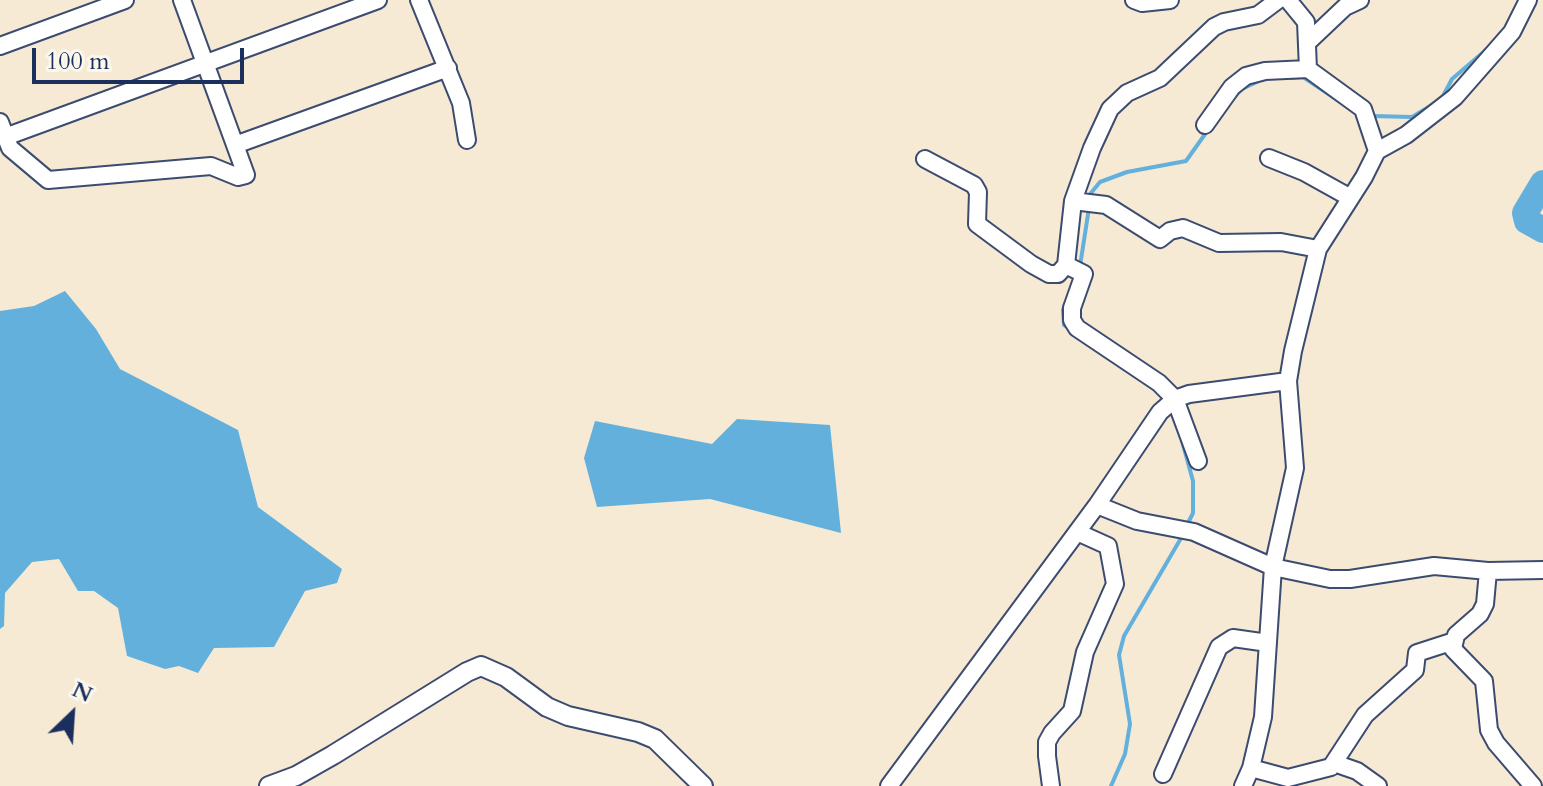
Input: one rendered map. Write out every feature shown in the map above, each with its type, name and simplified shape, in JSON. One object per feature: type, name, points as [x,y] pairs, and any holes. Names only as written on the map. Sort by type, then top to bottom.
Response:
[{"type":"street","points":[[0,46],[125,0]]},
{"type":"street","points":[[182,0],[205,64],[246,175],[238,177],[211,166],[48,180],[10,148],[3,129],[205,64],[378,0]]},
{"type":"street","points":[[419,0],[461,103],[467,140]]},
{"type":"street","points":[[1134,0],[1142,3],[1170,0]]},
{"type":"street","points":[[925,159],[974,185],[978,192],[977,224],[1049,274],[1058,274],[1066,265],[1073,201],[1110,109],[1127,93],[1160,78],[1214,27],[1258,15],[1278,0]]},
{"type":"street","points":[[1288,0],[1306,22],[1308,69]]},
{"type":"street","points":[[1307,43],[1345,7],[1360,0]]},
{"type":"street","points":[[1243,786],[1251,768],[1263,717],[1273,567],[1295,468],[1288,381],[1318,249],[1377,151],[1406,135],[1455,97],[1512,32],[1528,0]]},
{"type":"street","points":[[235,145],[448,68]]},
{"type":"street","points":[[1205,125],[1232,87],[1246,76],[1265,71],[1308,69],[1363,109],[1377,151]]},
{"type":"street","points":[[1269,158],[1304,172],[1349,197]]},
{"type":"street","points":[[1073,201],[1106,205],[1160,239],[1170,231],[1183,228],[1219,243],[1281,242],[1318,249]]},
{"type":"street","points":[[1066,265],[1084,274],[1072,308],[1072,320],[1077,328],[1159,383],[1175,399],[1198,461]]},
{"type":"street","points":[[889,786],[1097,505],[1160,412],[1175,399],[1209,389],[1288,381]]},
{"type":"street","points":[[1097,505],[1137,521],[1194,532],[1273,567],[1330,579],[1350,579],[1434,566],[1488,571],[1543,570]]},
{"type":"street","points":[[1051,786],[1047,742],[1072,711],[1085,652],[1115,584],[1108,546],[1077,532]]},
{"type":"street","points":[[1488,571],[1485,604],[1480,614],[1456,635],[1453,649],[1484,681],[1489,730],[1496,743],[1533,786]]},
{"type":"street","points":[[1163,774],[1219,647],[1233,638],[1268,643]]},
{"type":"street","points":[[1251,768],[1288,778],[1331,767],[1365,715],[1415,670],[1417,653],[1454,641]]},
{"type":"street","points":[[269,786],[296,776],[481,666],[506,677],[547,707],[568,716],[638,732],[655,739],[703,786]]},
{"type":"street","points":[[1334,763],[1357,771],[1378,786]]},
{"type":"water","points":[[65,291],[96,329],[120,369],[238,430],[258,507],[342,569],[337,583],[305,591],[274,647],[214,648],[198,673],[179,666],[165,669],[127,656],[118,608],[94,591],[78,591],[59,559],[32,562],[5,593],[4,626],[0,629],[0,311],[34,306]]},
{"type":"water","points":[[737,419],[830,425],[841,533],[710,499],[597,507],[584,458],[595,421],[712,444]]},
{"type":"waterway","points":[[1442,98],[1452,79],[1487,49]]},
{"type":"waterway","points":[[1291,78],[1303,77],[1339,101]]},
{"type":"waterway","points":[[1233,98],[1242,89],[1263,79]]},
{"type":"waterway","points":[[1372,116],[1412,117],[1432,105]]},
{"type":"waterway","points":[[1090,199],[1100,182],[1127,172],[1186,161],[1208,130]]},
{"type":"waterway","points":[[1543,183],[1525,213],[1527,221],[1543,230]]},
{"type":"waterway","points":[[1080,266],[1089,208]]},
{"type":"waterway","points":[[1065,304],[1064,325],[1069,328]]},
{"type":"waterway","points":[[1182,441],[1193,481],[1193,513],[1187,525]]},
{"type":"waterway","points":[[1111,786],[1125,754],[1130,724],[1119,655],[1124,636],[1184,533]]}]
